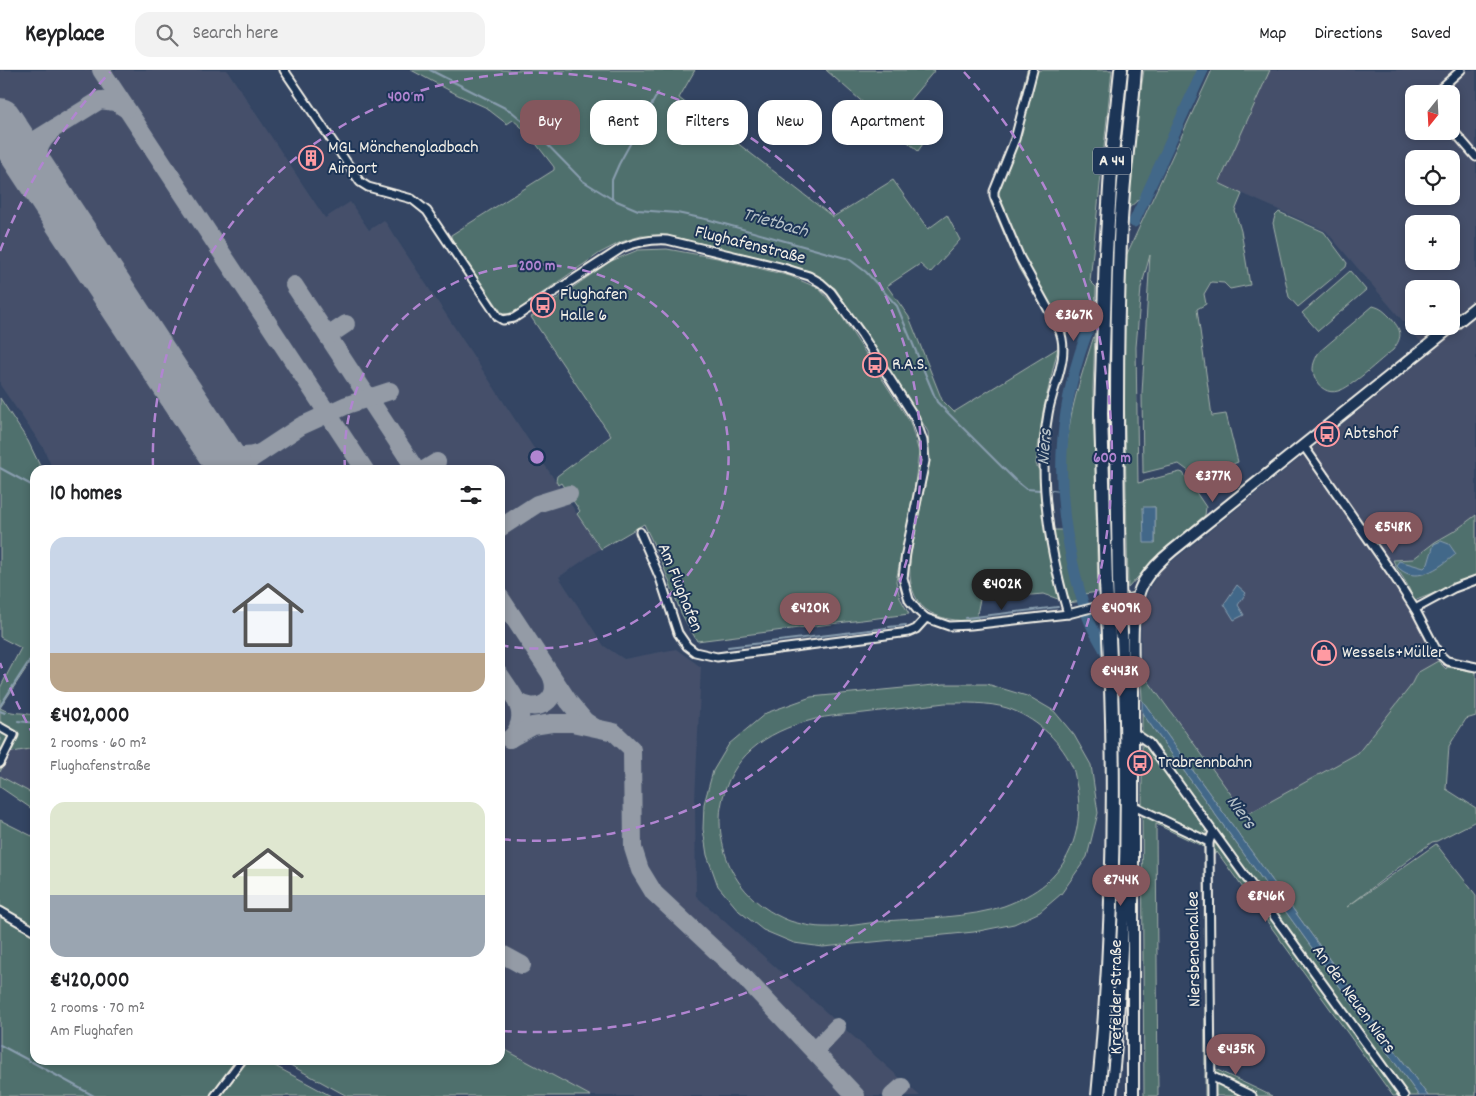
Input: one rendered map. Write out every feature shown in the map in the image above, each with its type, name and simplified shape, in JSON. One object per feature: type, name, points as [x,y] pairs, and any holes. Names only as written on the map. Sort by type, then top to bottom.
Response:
[{"type":"highway","name":"A 44","points":[[1098,1096],[1106,1002],[1111,883],[1109,633],[1101,413],[1106,253],[1112,155],[1122,70]]},
{"type":"highway","name":"A 44","points":[[1110,1096],[1120,978],[1124,859],[1117,358],[1122,218],[1135,70]]},
{"type":"street","name":"Flughafenstraße","points":[[284,70],[360,182],[373,189],[412,199],[427,210],[495,312],[503,320],[514,318],[622,248],[637,242],[652,240],[667,240],[780,267],[809,276],[821,283],[840,302],[883,366],[915,418],[923,441],[925,461],[906,553],[903,578],[909,600],[926,618],[949,626],[972,625],[1072,613],[1138,596]]},
{"type":"street","points":[[1033,70],[1015,139],[994,191],[994,196],[1020,258],[1059,330],[1063,341],[1062,358],[1048,414],[1044,463],[1046,504],[1053,548],[1072,613]]},
{"type":"street","points":[[1444,85],[1460,70]]},
{"type":"street","points":[[1460,138],[1476,157]]},
{"type":"street","name":"Krefelder Straße","points":[[1133,1096],[1134,621],[1138,596],[1144,581],[1160,561],[1476,306]]},
{"type":"street","points":[[1303,445],[1392,573],[1415,609],[1438,653],[1447,661],[1476,667]]},
{"type":"street","name":"Am Flughafen","points":[[640,532],[660,578],[678,633],[687,646],[695,652],[717,657],[909,632],[916,629],[926,618]]},
{"type":"street","points":[[1415,609],[1454,588],[1476,580]]},
{"type":"street","points":[[0,727],[14,735],[0,763]]},
{"type":"street","name":"An der Neuen Niers","points":[[1133,732],[1149,743],[1404,1096]]},
{"type":"street","points":[[1134,806],[1209,842]]},
{"type":"street","name":"Niersbendenallee","points":[[1211,1096],[1209,842],[1213,832]]},
{"type":"street","points":[[0,912],[30,928]]},
{"type":"street","points":[[215,1096],[238,1065]]},
{"type":"street","points":[[1211,1076],[1247,1095]]},
{"type":"shaded area","points":[[0,70],[227,70],[325,218],[350,202],[369,230],[384,220],[600,549],[559,577],[604,646],[624,659],[676,649],[701,667],[695,801],[696,896],[920,1096],[591,1096],[505,1050],[505,465],[51,465],[43,447],[0,385]]},
{"type":"shaded area","points":[[1270,70],[1476,70],[1476,515],[1413,559],[1393,559],[1381,565],[1412,610],[1438,661],[1417,673],[1410,687],[1358,753],[1246,815],[1147,678],[1141,679],[1141,623],[1148,592],[1159,572],[1433,351],[1415,335],[1460,335],[1460,280],[1405,280],[1405,324],[1326,231],[1219,183]]},
{"type":"shaded area","points":[[1143,507],[1155,507],[1155,543],[1144,543]]},
{"type":"shaded area","points":[[1441,541],[1449,544],[1456,554],[1442,565],[1426,573],[1411,575],[1396,565],[1399,561],[1424,568],[1428,564],[1434,544]]},
{"type":"shaded area","points":[[1237,585],[1246,593],[1238,605],[1244,615],[1234,620],[1224,604]]},
{"type":"shaded area","points":[[1142,700],[1428,1096],[1419,1096],[1142,713]]},
{"type":"shaded area","points":[[30,749],[30,792],[0,776],[7,753]]},
{"type":"green space","points":[[411,70],[695,70],[679,98],[682,100],[667,100],[667,145],[740,145],[833,217],[893,180],[928,229],[947,215],[960,240],[930,273],[920,264],[887,286],[909,317],[942,400],[954,412],[1058,348],[1043,411],[1036,464],[1043,479],[1043,488],[1049,491],[1054,530],[1062,530],[1082,601],[1069,603],[1044,594],[991,598],[989,582],[979,583],[980,599],[977,614],[979,621],[963,621],[936,615],[918,601],[910,576],[910,558],[930,460],[928,432],[907,396],[835,288],[814,275],[791,265],[674,237],[641,236],[621,242],[600,253],[519,309],[508,314],[502,313],[451,238],[451,235],[554,170],[554,167],[537,145],[580,145],[580,100],[520,100],[520,126],[513,120],[507,124],[485,107]]},
{"type":"green space","points":[[826,70],[935,70],[910,100],[860,100]]},
{"type":"green space","points":[[1027,70],[1112,70],[1090,281],[1096,287],[1095,319],[1089,321],[1086,315],[1071,325],[1058,348],[1058,334],[1019,269],[990,201],[992,184],[1011,137]]},
{"type":"green space","points":[[1144,70],[1200,70],[1163,153],[1139,199],[1128,209],[1136,122]]},
{"type":"green space","points":[[1212,70],[1270,70],[1219,183],[1242,194],[1235,211],[1241,231],[1250,285],[1230,289],[1224,283],[1211,282],[1204,294],[1206,304],[1197,309],[1212,416],[1226,414],[1238,462],[1198,478],[1179,464],[1143,473],[1142,393],[1150,255],[1141,288],[1136,347],[1138,483],[1180,472],[1183,473],[1206,507],[1205,515],[1155,558],[1128,588],[1124,382],[1126,256]],"holes":[[[1155,507],[1155,543],[1143,508]]]},
{"type":"green space","points":[[911,145],[922,145],[918,151]]},
{"type":"green space","points":[[1279,212],[1324,232],[1347,263],[1346,267],[1298,307],[1289,297],[1273,223],[1275,216]]},
{"type":"green space","points":[[667,249],[717,258],[790,276],[818,288],[835,306],[910,422],[919,452],[914,490],[896,581],[900,598],[909,614],[697,641],[681,613],[661,560],[644,524],[601,549],[577,514],[580,511],[561,483],[558,485],[556,481],[557,476],[611,436],[531,317],[609,262],[638,250]]},
{"type":"green space","points":[[1350,271],[1366,290],[1318,331],[1302,313]]},
{"type":"green space","points":[[1373,306],[1384,311],[1397,326],[1400,333],[1399,340],[1393,350],[1350,385],[1334,392],[1325,390],[1318,383],[1313,372],[1314,362],[1319,352]]},
{"type":"green space","points":[[1095,333],[1093,388],[1098,592],[1084,594],[1073,554],[1067,512],[1066,470],[1071,416]]},
{"type":"green space","points":[[0,398],[28,441],[40,465],[30,465],[30,663],[0,708],[0,688],[21,648],[0,637]]},
{"type":"green space","points":[[1476,515],[1476,577],[1414,601],[1407,584],[1393,560],[1413,559]]},
{"type":"green space","points":[[1438,661],[1446,669],[1447,667],[1476,672],[1476,716],[1466,719],[1449,746],[1446,789],[1476,808],[1476,821],[1432,842],[1347,907],[1436,844],[1476,895],[1476,1096],[1428,1096],[1142,700],[1141,679],[1146,678],[1246,815],[1358,753],[1410,687],[1417,673]]},
{"type":"green space","points":[[944,684],[987,684],[1030,697],[1054,711],[1074,735],[1091,765],[1098,813],[1087,857],[1061,894],[1040,912],[1014,924],[974,932],[823,947],[794,943],[763,930],[739,911],[718,886],[707,855],[703,829],[704,804],[713,771],[729,744],[766,713],[811,697]],"holes":[[[945,703],[976,703],[1000,706],[1017,712],[1045,730],[1066,755],[1075,775],[1079,809],[1078,823],[1075,837],[1064,862],[1046,883],[1016,901],[991,910],[946,917],[831,927],[819,927],[790,921],[776,915],[746,891],[735,877],[727,858],[721,837],[720,817],[725,789],[732,774],[752,749],[779,732],[818,718]]]},
{"type":"green space","points":[[0,708],[9,712],[30,715],[30,749],[7,753],[0,772]]},
{"type":"green space","points":[[1142,713],[1419,1096],[1407,1096],[1151,742],[1142,733]]},
{"type":"green space","points":[[1142,742],[1153,752],[1205,824],[1206,834],[1204,836],[1142,808]]},
{"type":"green space","points":[[0,776],[30,792],[30,808],[0,787]]},
{"type":"green space","points":[[1142,815],[1204,843],[1206,847],[1207,1096],[1205,1096],[1204,847],[1156,824],[1158,1096],[1144,1096]]},
{"type":"green space","points":[[0,820],[30,835],[30,923],[0,907]]},
{"type":"green space","points":[[1215,843],[1221,847],[1402,1096],[1393,1096],[1217,852],[1212,856],[1213,1068],[1272,1096],[1257,1096],[1218,1077],[1219,1075],[1213,1071],[1211,845]]},
{"type":"green space","points":[[0,918],[4,918],[30,932],[30,1065],[234,1065],[210,1096],[0,1096]]},
{"type":"green space","points":[[505,1050],[591,1096],[347,1096],[290,1065],[505,1065]]},
{"type":"green space","points":[[244,1065],[273,1065],[331,1096],[220,1096]]},
{"type":"green space","points":[[1219,1083],[1240,1093],[1242,1096],[1213,1096],[1213,1084]]},
{"type":"waterway","name":"Trietbach","points":[[430,70],[511,111],[530,127],[583,181],[612,199],[638,210],[677,213],[710,220],[849,259],[866,272],[897,306],[937,402],[1015,480],[1026,489],[1040,490]]},
{"type":"waterway","name":"Niers","points":[[1134,222],[1203,70]]},
{"type":"waterway","points":[[612,199],[612,180],[658,93]]},
{"type":"waterway","name":"Trietbach","points":[[1090,325],[1080,354],[1066,412],[1063,441],[1063,500],[1072,560],[1086,613],[1110,659]]},
{"type":"waterway","points":[[0,468],[30,484]]},
{"type":"waterway","name":"Trietbach","points":[[1052,490],[1061,491]]},
{"type":"waterway","points":[[966,618],[1058,607]]},
{"type":"waterway","points":[[889,627],[906,625]]},
{"type":"waterway","points":[[728,647],[886,628]]},
{"type":"waterway","points":[[0,706],[30,660]]},
{"type":"waterway","points":[[0,711],[5,713]]},
{"type":"waterway","points":[[18,721],[30,722]]},
{"type":"waterway","points":[[0,1045],[30,1061]]},
{"type":"waterway","points":[[37,1065],[94,1096]]},
{"type":"taxiway","points":[[101,70],[362,465]]},
{"type":"taxiway","points":[[6,130],[21,140],[34,141],[100,100],[115,102],[126,109]]},
{"type":"taxiway","points":[[44,186],[39,172],[38,152],[49,134]]},
{"type":"taxiway","points":[[294,285],[413,465]]},
{"type":"taxiway","points":[[328,336],[346,324]]},
{"type":"taxiway","points":[[247,465],[251,459],[301,426],[347,405],[390,391]]},
{"type":"taxiway","points":[[208,436],[220,447],[237,456],[260,453]]},
{"type":"taxiway","points":[[432,465],[437,462]]},
{"type":"taxiway","points":[[505,525],[537,504],[569,494]]},
{"type":"taxiway","points":[[505,605],[569,702],[585,721],[594,727]]},
{"type":"taxiway","points":[[516,700],[524,705],[532,706],[546,703],[553,692],[554,684],[551,675]]},
{"type":"taxiway","points":[[505,682],[515,698],[520,714],[520,722],[510,739]]},
{"type":"taxiway","points":[[509,739],[533,726],[552,723],[572,723],[614,732],[632,749],[633,848],[640,870],[654,893],[745,978],[856,1096]]},
{"type":"taxiway","points":[[505,956],[522,965]]},
{"type":"taxiway","points":[[814,1051],[837,1027]]},
{"type":"taxiway","points":[[892,1096],[902,1087]]},
{"type":"runway","points":[[0,120],[228,465]]},
{"type":"place","name":"MGL Mönchengladbach Airport","points":[[311,158]]},
{"type":"place","name":"Flughafen Halle 6","points":[[543,305]]},
{"type":"place","name":"R.A.S.","points":[[875,365]]},
{"type":"place","name":"Abtshof","points":[[1327,434]]},
{"type":"place","name":"Wessels+Müller","points":[[1324,653]]},
{"type":"place","name":"Trabrennbahn","points":[[1140,763]]}]
